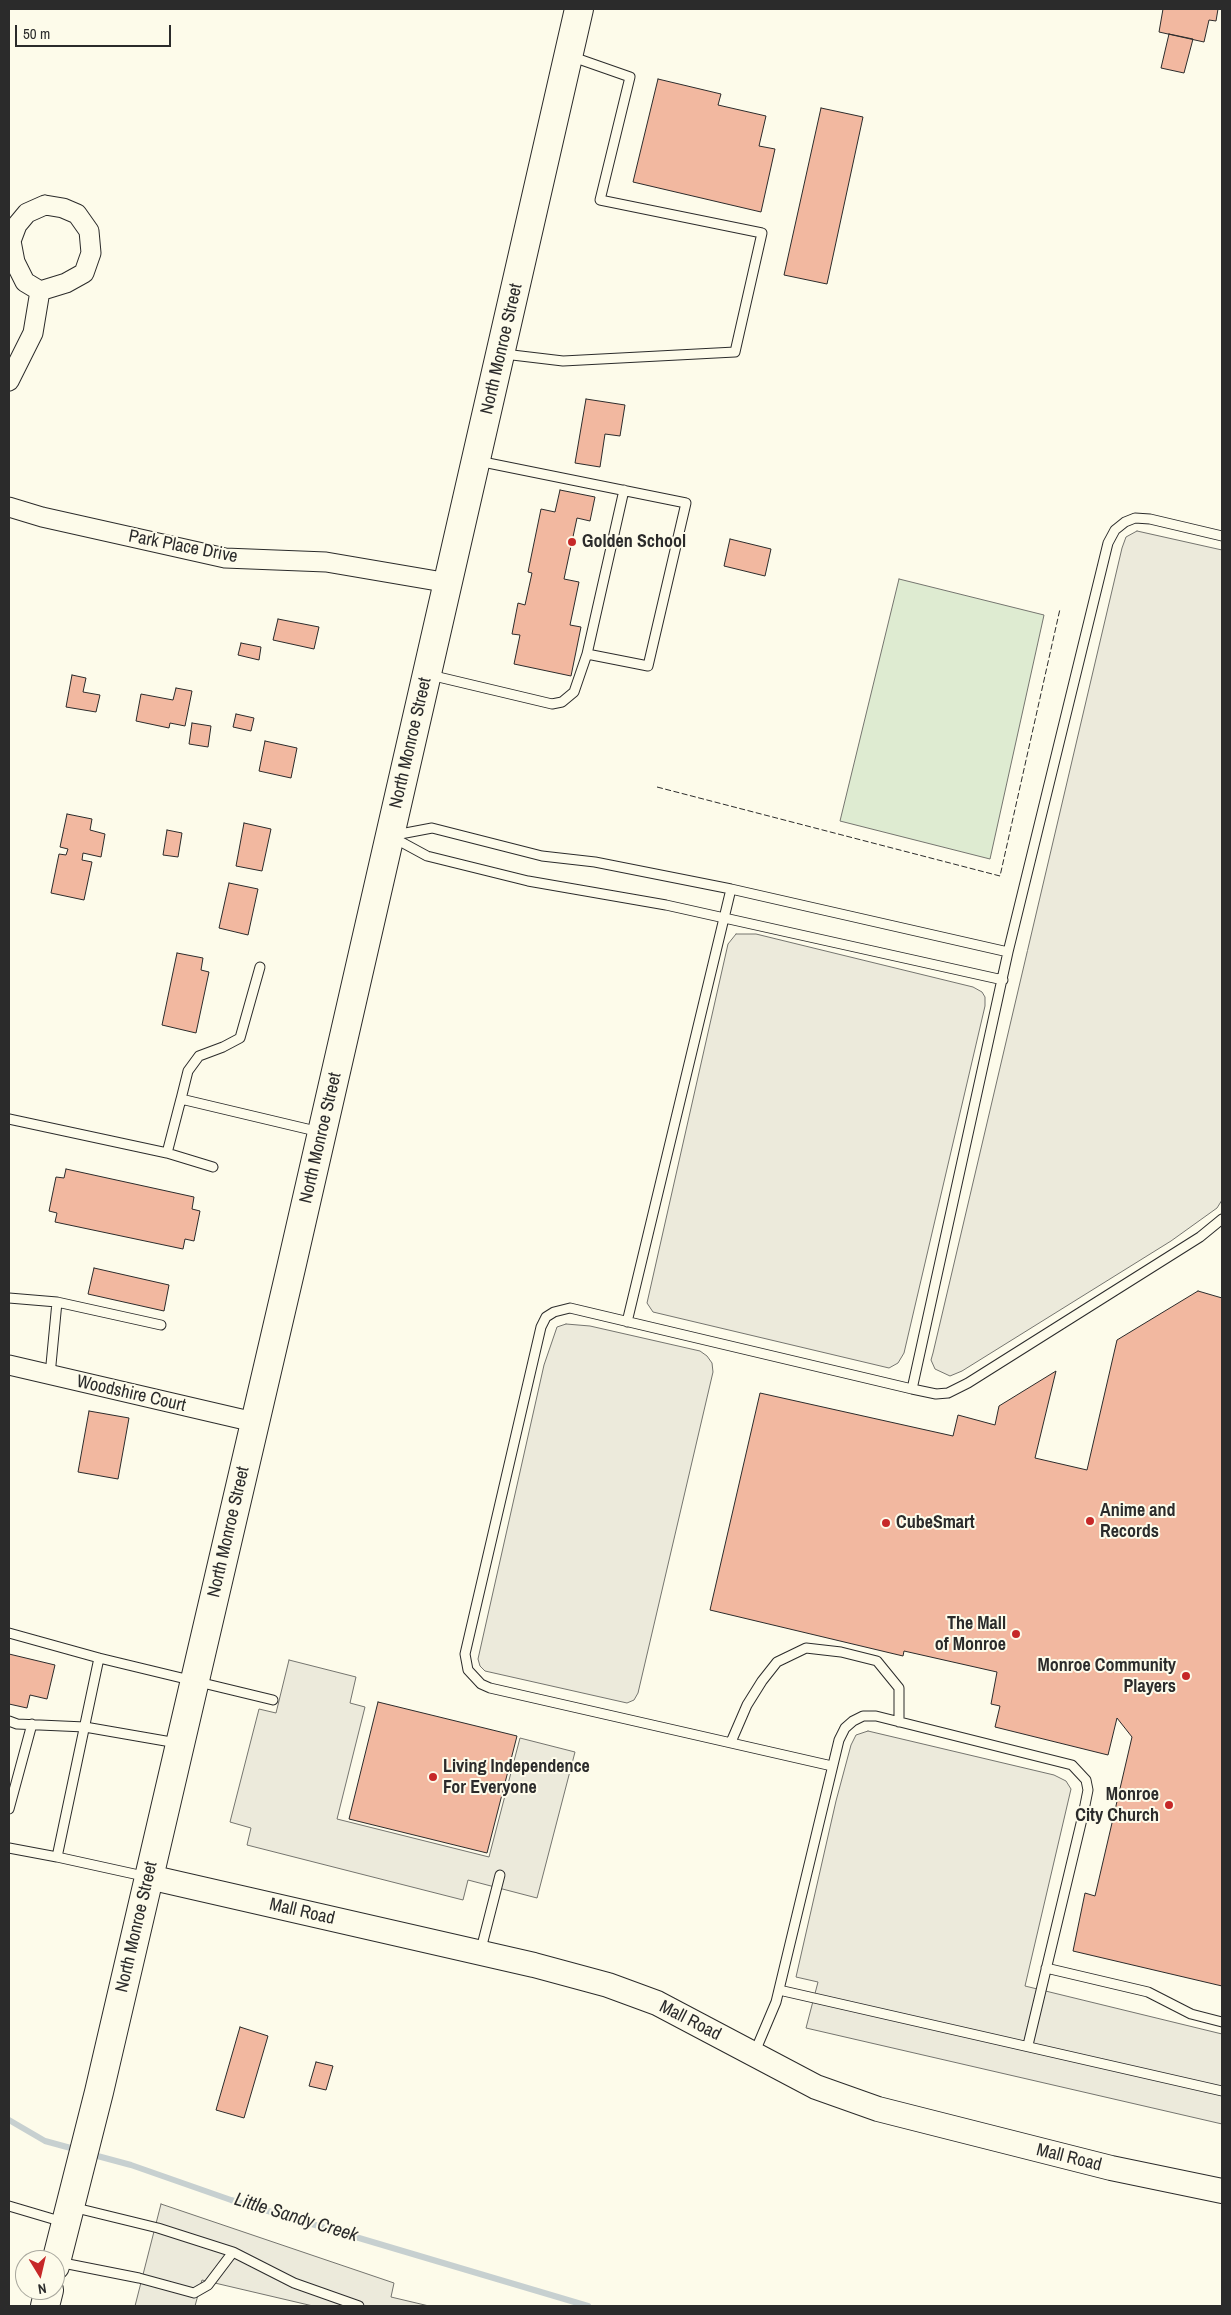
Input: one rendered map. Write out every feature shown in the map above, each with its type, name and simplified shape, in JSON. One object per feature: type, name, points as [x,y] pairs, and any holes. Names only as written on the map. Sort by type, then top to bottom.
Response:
[{"type":"main road","name":"North Monroe Street","points":[[59,2250],[99,2092],[322,1132],[579,9]]},
{"type":"street","points":[[45,205],[63,208],[77,214],[89,232],[91,253],[84,273],[66,283],[40,291],[25,282],[15,262],[11,241],[17,225],[28,213],[45,205]]},
{"type":"street","points":[[9,381],[33,334],[40,291]]},
{"type":"street","name":"Park Place Drive","points":[[9,507],[42,518],[225,558],[326,562],[449,583]]},
{"type":"street","name":"Woodshire Court","points":[[9,1365],[254,1422]]},
{"type":"street","name":"Mall Road","points":[[149,1877],[480,1953],[608,1985],[657,2003],[816,2087],[914,2120],[1111,2168],[1222,2191]]},
{"type":"lane","points":[[501,354],[563,361],[734,352],[762,234],[600,200],[630,77],[569,56]]},
{"type":"lane","points":[[476,461],[686,503],[648,666],[587,654]]},
{"type":"lane","points":[[427,675],[552,704],[562,702],[574,692],[587,654],[624,490]]},
{"type":"lane","points":[[912,1389],[1008,952],[1108,543],[1115,530],[1125,522],[1135,518],[1150,518],[1222,536]]},
{"type":"lane","points":[[389,836],[432,828],[542,856],[595,862],[731,889],[1008,952]]},
{"type":"lane","points":[[389,836],[427,856],[528,881],[666,905],[1003,980]]},
{"type":"lane","points":[[628,1322],[731,889]]},
{"type":"lane","points":[[167,1153],[188,1070],[199,1056],[240,1038],[260,966]]},
{"type":"lane","points":[[181,1099],[322,1132]]},
{"type":"lane","points":[[9,1119],[167,1153],[213,1167]]},
{"type":"lane","points":[[832,1766],[490,1688],[473,1678],[466,1663],[469,1638],[541,1327],[546,1317],[554,1312],[570,1308],[912,1389],[942,1393],[968,1383],[1200,1237],[1222,1219]]},
{"type":"lane","points":[[9,1298],[57,1302],[161,1325]]},
{"type":"lane","points":[[50,1375],[57,1302]]},
{"type":"lane","points":[[9,1633],[99,1658],[273,1700]]},
{"type":"lane","points":[[731,1742],[748,1705],[762,1681],[777,1662],[806,1648],[841,1652],[877,1662],[899,1688],[899,1722]]},
{"type":"lane","points":[[57,1857],[99,1658]]},
{"type":"lane","points":[[754,2054],[766,2028],[778,1990],[839,1740],[845,1728],[852,1721],[863,1716],[876,1716],[1072,1765],[1086,1780],[1088,1790],[1083,1815],[1028,2045]]},
{"type":"lane","points":[[9,1721],[85,1727],[180,1743]]},
{"type":"lane","points":[[9,1809],[32,1724]]},
{"type":"lane","points":[[9,1848],[149,1877]]},
{"type":"lane","points":[[480,1953],[500,1875]]},
{"type":"lane","points":[[1046,1968],[1148,1992],[1190,2014],[1222,2022]]},
{"type":"lane","points":[[778,1990],[1028,2045],[1222,2091]]},
{"type":"lane","points":[[9,2206],[158,2228],[233,2252],[294,2283],[358,2306]]},
{"type":"lane","points":[[65,2265],[139,2278],[194,2293],[208,2285],[233,2252]]},
{"type":"green space","points":[[899,579],[1044,615],[990,859],[840,821]]},
{"type":"shaded area","points":[[1137,531],[1222,550],[1222,1200],[1217,1208],[1171,1241],[962,1371],[950,1376],[935,1369],[931,1360],[1122,548],[1126,537]]},
{"type":"shaded area","points":[[736,934],[756,934],[973,987],[982,992],[985,997],[985,1006],[904,1353],[898,1363],[889,1368],[653,1312],[647,1303],[728,944]]},
{"type":"shaded area","points":[[566,1324],[590,1326],[700,1351],[712,1363],[713,1372],[638,1693],[634,1700],[627,1703],[485,1671],[480,1666],[478,1659],[544,1365],[557,1327]]},
{"type":"shaded area","points":[[289,1660],[356,1677],[350,1703],[365,1707],[337,1819],[489,1857],[520,1738],[575,1752],[537,1898],[468,1880],[463,1900],[247,1845],[251,1828],[230,1822],[259,1709],[276,1713]]},
{"type":"shaded area","points":[[868,1731],[1054,1775],[1066,1781],[1071,1789],[1025,1986],[1222,2034],[1222,2124],[806,2028],[818,1982],[796,1977],[836,1801],[851,1745],[856,1735]]},
{"type":"shaded area","points":[[161,2204],[394,2283],[391,2297],[429,2306],[313,2306],[202,2280],[195,2306],[135,2306]]},
{"type":"building","points":[[1163,9],[1218,9],[1216,21],[1209,20],[1204,42],[1159,32]]},
{"type":"building","points":[[1169,34],[1193,39],[1184,73],[1161,68]]},
{"type":"building","points":[[658,79],[721,94],[718,105],[766,116],[759,146],[775,149],[761,212],[633,182]]},
{"type":"building","points":[[821,108],[863,117],[827,284],[784,275]]},
{"type":"building","points":[[586,399],[625,405],[620,436],[605,434],[600,467],[575,463]]},
{"type":"building","points":[[560,490],[595,497],[590,521],[577,518],[564,579],[579,582],[570,625],[581,627],[571,676],[514,664],[520,635],[512,634],[518,603],[525,605],[532,573],[528,572],[541,509],[555,512]]},
{"type":"building","points":[[730,539],[771,549],[765,576],[724,566]]},
{"type":"building","points":[[278,619],[319,627],[314,649],[273,640]]},
{"type":"building","points":[[241,643],[261,647],[259,660],[238,655]]},
{"type":"building","points":[[72,675],[86,678],[83,692],[100,695],[96,712],[66,707]]},
{"type":"building","points":[[176,688],[192,691],[185,726],[170,723],[169,728],[136,721],[141,694],[173,700]]},
{"type":"building","points":[[236,714],[254,718],[251,731],[233,727]]},
{"type":"building","points":[[192,723],[211,726],[208,747],[189,744]]},
{"type":"building","points":[[265,741],[297,748],[291,778],[259,771]]},
{"type":"building","points":[[67,814],[92,819],[90,830],[105,834],[101,857],[83,853],[82,860],[92,862],[84,900],[51,893],[59,854],[66,855],[68,849],[60,847]]},
{"type":"building","points":[[244,823],[271,829],[262,871],[236,866]]},
{"type":"building","points":[[167,830],[182,833],[178,857],[163,855]]},
{"type":"building","points":[[229,883],[258,889],[248,935],[219,928]]},
{"type":"building","points":[[177,953],[203,958],[201,970],[209,972],[196,1033],[162,1025]]},
{"type":"building","points":[[66,1169],[194,1197],[192,1209],[200,1211],[194,1241],[185,1239],[183,1249],[55,1222],[57,1213],[49,1211],[56,1177],[64,1178]]},
{"type":"building","points":[[94,1268],[169,1285],[164,1311],[88,1294]]},
{"type":"building","name":"The Mall of Monroe","points":[[1198,1291],[1222,1298],[1222,1986],[1073,1951],[1085,1893],[1095,1896],[1132,1737],[1117,1718],[1108,1755],[995,1727],[1000,1706],[991,1704],[997,1672],[904,1651],[903,1656],[710,1610],[760,1393],[953,1436],[958,1415],[995,1425],[999,1406],[1056,1371],[1035,1458],[1087,1470],[1117,1340]]},
{"type":"building","points":[[89,1411],[129,1418],[118,1479],[78,1472]]},
{"type":"building","points":[[9,1654],[55,1665],[47,1699],[30,1695],[27,1708],[9,1704]]},
{"type":"building","name":"Living Independence For Everyone","points":[[378,1702],[517,1736],[487,1853],[349,1819]]},
{"type":"building","points":[[240,2027],[268,2036],[244,2118],[216,2110]]},
{"type":"building","points":[[316,2062],[333,2066],[326,2090],[309,2086]]},
{"type":"waterway","name":"Little Sandy Creek","points":[[9,2120],[45,2141],[78,2150]]},
{"type":"waterway","name":"Little Sandy Creek","points":[[90,2154],[131,2165],[231,2200],[588,2306]]},
{"type":"fence","points":[[657,787],[1000,876],[1060,609]]},
{"type":"place","name":"Golden School","points":[[572,542]]},
{"type":"place","name":"Anime and Records","points":[[1090,1521]]},
{"type":"place","name":"CubeSmart","points":[[886,1523]]},
{"type":"place","name":"The Mall of Monroe","points":[[1016,1634]]},
{"type":"place","name":"Monroe Community Players","points":[[1186,1676]]},
{"type":"place","name":"Living Independence For Everyone","points":[[433,1777]]},
{"type":"place","name":"Monroe City Church","points":[[1169,1805]]}]
